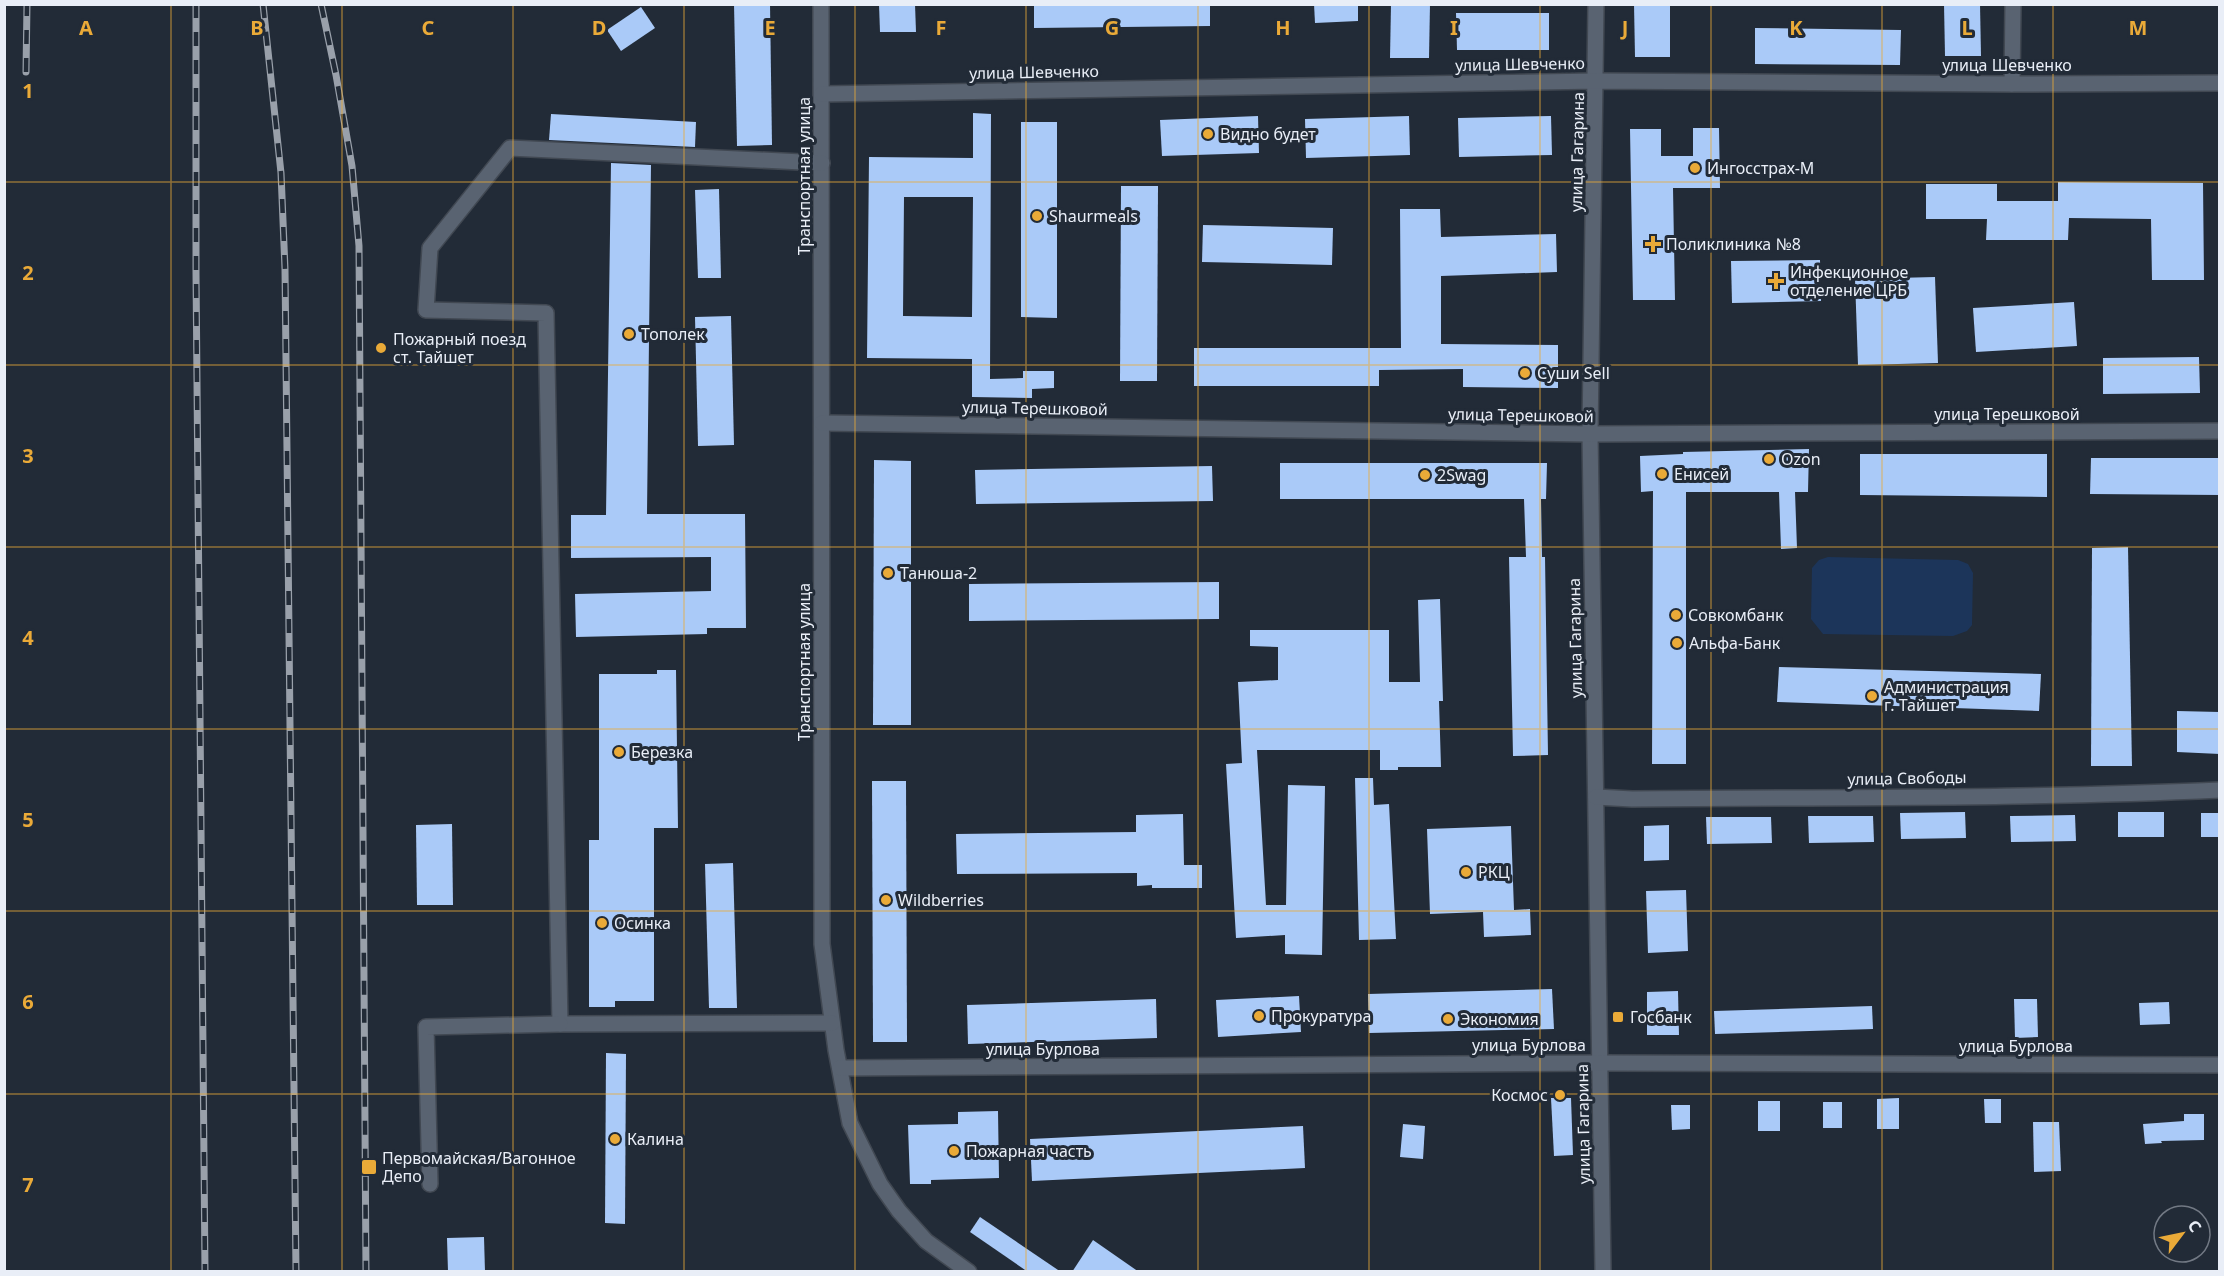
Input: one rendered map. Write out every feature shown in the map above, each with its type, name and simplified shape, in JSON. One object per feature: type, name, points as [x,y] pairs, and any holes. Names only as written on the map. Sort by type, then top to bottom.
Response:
[{"type":"street","name":"Транспортная улица","points":[[821,4],[822,944],[832,1023],[850,1123],[880,1184],[899,1211],[926,1241],[969,1272]]},
{"type":"street","name":"улица Гагарина","points":[[1596,4],[1590,434],[1603,1272]]},
{"type":"street","points":[[2012,84],[2013,4]]},
{"type":"street","name":"улица Шевченко","points":[[822,94],[1596,81],[2220,83]]},
{"type":"street","points":[[560,1024],[546,313],[426,310],[430,248],[510,148],[822,163]]},
{"type":"street","name":"улица Терешковой","points":[[822,423],[1590,434],[2220,431]]},
{"type":"street","name":"улица Свободы","points":[[1596,797],[1632,799],[2220,790]]},
{"type":"street","points":[[430,1184],[426,1027],[832,1023]]},
{"type":"street","name":"улица Бурлова","points":[[840,1068],[1599,1063],[2220,1065]]},
{"type":"shaded area","points":[[1828,557],[1958,560],[1968,564],[1973,573],[1972,625],[1967,631],[1953,636],[1823,634],[1811,619],[1812,568],[1819,560]]},
{"type":"building","points":[[734,4],[770,4],[772,145],[737,146]]},
{"type":"building","points":[[879,4],[915,4],[916,32],[880,32]]},
{"type":"building","points":[[1034,4],[1210,4],[1210,26],[1034,28]]},
{"type":"building","points":[[1314,4],[1358,4],[1358,21],[1315,23]]},
{"type":"building","points":[[1391,4],[1430,4],[1429,58],[1390,58]]},
{"type":"building","points":[[1634,4],[1670,4],[1670,57],[1635,57]]},
{"type":"building","points":[[1944,4],[1980,4],[1981,56],[1945,56]]},
{"type":"building","points":[[641,7],[655,28],[621,51],[607,30]]},
{"type":"building","points":[[1456,13],[1549,13],[1549,50],[1457,50]]},
{"type":"building","points":[[1755,28],[1901,30],[1900,65],[1755,64]]},
{"type":"building","points":[[973,113],[991,114],[990,379],[1023,378],[1023,371],[1054,371],[1054,388],[1032,389],[1032,398],[972,397],[972,359],[867,358],[869,157],[973,158]],"holes":[[[904,197],[973,197],[972,317],[903,316]]]},
{"type":"building","points":[[551,114],[696,122],[695,147],[549,140]]},
{"type":"building","points":[[1258,116],[1259,153],[1162,156],[1160,120]]},
{"type":"building","points":[[1409,116],[1410,155],[1306,158],[1305,119]]},
{"type":"building","points":[[1551,116],[1552,155],[1459,157],[1458,118]]},
{"type":"building","points":[[1021,122],[1057,122],[1057,318],[1021,317]]},
{"type":"building","name":"Поликлиника №8","points":[[1693,128],[1719,128],[1720,188],[1673,188],[1675,300],[1633,300],[1630,129],[1661,129],[1661,156],[1693,156]]},
{"type":"building","points":[[611,163],[651,165],[647,514],[745,514],[746,628],[707,628],[707,634],[576,637],[575,594],[711,591],[711,557],[571,558],[571,515],[606,515]]},
{"type":"building","points":[[2058,182],[2203,183],[2204,280],[2152,280],[2151,219],[2069,218],[2068,240],[1986,240],[1987,219],[1926,219],[1926,184],[1997,184],[1997,201],[2058,201]]},
{"type":"building","points":[[1121,186],[1158,186],[1157,381],[1120,381]]},
{"type":"building","points":[[719,189],[721,278],[698,278],[695,190]]},
{"type":"building","points":[[1400,209],[1440,209],[1441,237],[1556,234],[1557,272],[1441,276],[1441,344],[1558,345],[1558,388],[1463,387],[1463,369],[1379,370],[1379,386],[1194,386],[1194,348],[1401,348]]},
{"type":"building","points":[[1203,225],[1333,228],[1332,265],[1202,262]]},
{"type":"building","name":"Инфекционное отделение ЦРБ","points":[[1820,260],[1821,301],[1732,303],[1731,261]]},
{"type":"building","points":[[1935,277],[1938,363],[1858,365],[1855,279]]},
{"type":"building","points":[[2074,302],[2077,346],[1976,352],[1973,308]]},
{"type":"building","points":[[731,316],[734,445],[698,446],[695,317]]},
{"type":"building","points":[[2199,357],[2200,393],[2103,394],[2103,358]]},
{"type":"building","points":[[1809,449],[1808,492],[1795,492],[1797,548],[1781,549],[1779,492],[1686,492],[1686,764],[1652,764],[1653,491],[1641,492],[1640,456],[1683,454],[1683,452]]},
{"type":"building","points":[[1860,454],[2047,454],[2047,497],[1860,495]]},
{"type":"building","points":[[2091,458],[2220,458],[2220,495],[2090,494]]},
{"type":"building","points":[[874,460],[911,461],[911,725],[873,725]]},
{"type":"building","points":[[1280,463],[1547,463],[1546,499],[1541,499],[1542,557],[1545,557],[1548,755],[1513,756],[1509,557],[1526,557],[1524,499],[1280,499]]},
{"type":"building","points":[[1212,466],[1213,501],[976,504],[975,470]]},
{"type":"building","points":[[2128,547],[2132,766],[2091,766],[2092,548]]},
{"type":"building","points":[[1219,582],[1219,619],[969,621],[969,584]]},
{"type":"building","points":[[1440,599],[1443,701],[1439,701],[1441,767],[1398,767],[1398,770],[1380,770],[1380,750],[1257,750],[1266,905],[1286,905],[1288,785],[1325,786],[1322,955],[1285,954],[1285,935],[1236,938],[1226,764],[1242,763],[1238,682],[1278,680],[1278,647],[1250,646],[1250,630],[1389,630],[1389,682],[1420,682],[1418,600]]},
{"type":"building","points":[[1779,667],[2041,674],[2039,711],[1777,702]]},
{"type":"building","points":[[657,670],[676,670],[678,828],[654,828],[654,1001],[615,1001],[615,1007],[589,1007],[589,840],[599,840],[599,674],[657,674]]},
{"type":"building","points":[[2177,711],[2220,712],[2220,754],[2177,752]]},
{"type":"building","points":[[1355,778],[1373,778],[1374,805],[1389,804],[1396,939],[1359,940]]},
{"type":"building","points":[[872,781],[906,781],[907,1042],[873,1042]]},
{"type":"building","points":[[1965,812],[1966,838],[1901,839],[1900,813]]},
{"type":"building","points":[[2118,812],[2164,812],[2164,837],[2118,837]]},
{"type":"building","points":[[2201,813],[2220,813],[2220,837],[2201,837]]},
{"type":"building","points":[[1183,814],[1184,865],[1202,865],[1202,888],[1137,886],[1137,873],[957,874],[956,834],[1136,832],[1136,815]]},
{"type":"building","points":[[2075,815],[2076,841],[2011,842],[2010,816]]},
{"type":"building","points":[[1808,816],[1873,816],[1874,842],[1809,843]]},
{"type":"building","points":[[1706,817],[1771,817],[1772,843],[1707,844]]},
{"type":"building","points":[[452,824],[453,905],[417,905],[416,825]]},
{"type":"building","points":[[1669,825],[1669,860],[1644,861],[1644,826]]},
{"type":"building","name":"РКЦ","points":[[1511,826],[1514,910],[1530,909],[1531,935],[1484,937],[1483,912],[1430,914],[1427,829]]},
{"type":"building","points":[[733,863],[737,1008],[709,1008],[705,864]]},
{"type":"building","points":[[1686,890],[1688,951],[1648,953],[1646,891]]},
{"type":"building","points":[[1552,989],[1554,1029],[1369,1033],[1368,994]]},
{"type":"building","points":[[1678,991],[1679,1035],[1647,1035],[1647,992]]},
{"type":"building","name":"Прокуратура","points":[[1299,996],[1301,1032],[1218,1037],[1216,1000]]},
{"type":"building","points":[[1156,999],[1157,1038],[968,1044],[967,1005]]},
{"type":"building","points":[[2014,999],[2037,999],[2038,1037],[2015,1038]]},
{"type":"building","points":[[2169,1002],[2170,1024],[2140,1025],[2139,1003]]},
{"type":"building","points":[[1872,1006],[1873,1029],[1715,1034],[1714,1011]]},
{"type":"building","name":"Калина","points":[[606,1053],[626,1054],[625,1224],[605,1223]]},
{"type":"building","points":[[1551,1098],[1571,1098],[1573,1155],[1554,1156]]},
{"type":"building","points":[[1899,1098],[1899,1129],[1877,1129],[1877,1099]]},
{"type":"building","points":[[1984,1099],[2001,1099],[2001,1123],[1985,1123]]},
{"type":"building","points":[[1758,1101],[1780,1101],[1780,1131],[1758,1131]]},
{"type":"building","points":[[1823,1102],[1842,1102],[1842,1128],[1823,1128]]},
{"type":"building","points":[[1671,1105],[1690,1105],[1690,1129],[1672,1130]]},
{"type":"building","name":"Пожарная часть","points":[[998,1111],[999,1178],[931,1180],[931,1184],[910,1184],[908,1125],[958,1124],[958,1112]]},
{"type":"building","points":[[2184,1114],[2204,1114],[2204,1140],[2161,1141],[2162,1143],[2145,1144],[2143,1124],[2184,1121]]},
{"type":"building","points":[[2033,1122],[2059,1122],[2061,1171],[2034,1172]]},
{"type":"building","points":[[1403,1124],[1425,1126],[1423,1159],[1400,1157]]},
{"type":"building","points":[[1303,1126],[1305,1168],[1032,1181],[1030,1139]]},
{"type":"building","points":[[980,1217],[1061,1272],[1028,1272],[970,1232]]},
{"type":"building","points":[[484,1237],[485,1272],[448,1272],[447,1238]]},
{"type":"building","points":[[1093,1240],[1139,1272],[1072,1272]]},
{"type":"railway","points":[[26,72],[27,4]]},
{"type":"railway","points":[[196,4],[196,272],[205,1272]]},
{"type":"railway","points":[[263,4],[281,173],[285,269],[296,1272]]},
{"type":"railway","points":[[321,4],[352,166],[359,246],[366,1272]]},
{"type":"place","name":"Видно будет","points":[[1208,134]]},
{"type":"place","name":"Ингосстрах-М","points":[[1695,168]]},
{"type":"place","name":"Shaurmeals","points":[[1037,216]]},
{"type":"place","name":"Поликлиника №8","points":[[1653,244]]},
{"type":"place","name":"Инфекционное отделение ЦРБ","points":[[1776,281]]},
{"type":"place","name":"Тополек","points":[[629,334]]},
{"type":"place","name":"Пожарный поезд ст. Тайшет","points":[[381,348]]},
{"type":"place","name":"Суши Sell","points":[[1525,373]]},
{"type":"place","name":"Ozon","points":[[1769,459]]},
{"type":"place","name":"Енисей","points":[[1662,474]]},
{"type":"place","name":"2Swag","points":[[1425,475]]},
{"type":"place","name":"Танюша-2","points":[[888,573]]},
{"type":"place","name":"Совкомбанк","points":[[1676,615]]},
{"type":"place","name":"Альфа-Банк","points":[[1677,643]]},
{"type":"place","name":"Администрация г. Тайшет","points":[[1872,696]]},
{"type":"place","name":"Березка","points":[[619,752]]},
{"type":"place","name":"РКЦ","points":[[1466,872]]},
{"type":"place","name":"Wildberries","points":[[886,900]]},
{"type":"place","name":"Осинка","points":[[602,923]]},
{"type":"place","name":"Прокуратура","points":[[1259,1016]]},
{"type":"place","name":"Госбанк","points":[[1618,1017]]},
{"type":"place","name":"Экономия","points":[[1448,1019]]},
{"type":"place","name":"Космос","points":[[1560,1095]]},
{"type":"place","name":"Калина","points":[[615,1139]]},
{"type":"place","name":"Пожарная часть","points":[[954,1151]]},
{"type":"place","name":"Первомайская/Вагонное Депо","points":[[369,1167]]}]
